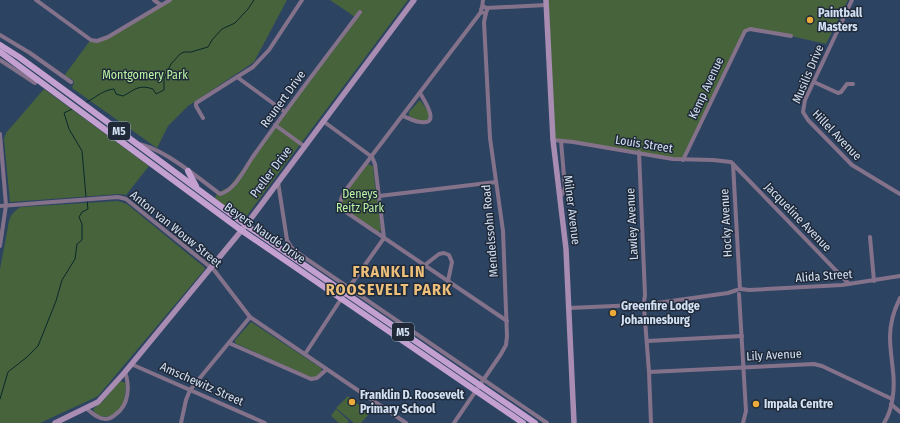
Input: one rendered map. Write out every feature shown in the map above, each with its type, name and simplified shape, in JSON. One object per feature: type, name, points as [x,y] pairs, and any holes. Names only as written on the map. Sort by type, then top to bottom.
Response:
[{"type":"main road","name":"Preller Drive","points":[[55,423],[100,400],[125,372],[246,225],[414,0]]},
{"type":"main road","name":"Milner Avenue","points":[[546,2],[553,140],[566,249],[574,423]]},
{"type":"main road","name":"Beyers Naudé Drive","points":[[0,45],[28,63],[246,225],[347,290],[482,382],[535,423]]},
{"type":"main road","name":"Beyers Naudé Drive","points":[[0,52],[241,230],[341,300],[523,423]]},
{"type":"main road","points":[[152,164],[156,158]]},
{"type":"main road","points":[[188,171],[196,188]]},
{"type":"main road","points":[[174,181],[178,174]]},
{"type":"street","points":[[36,0],[94,41],[104,39],[170,0]]},
{"type":"street","points":[[154,0],[161,5]]},
{"type":"street","points":[[203,118],[196,106],[196,103],[253,67],[269,50],[302,0]]},
{"type":"street","name":"Mendelssohn Road","points":[[454,423],[504,349],[507,340],[503,231],[490,132],[484,0]]},
{"type":"street","name":"Musilis Drive","points":[[803,112],[803,105],[852,0]]},
{"type":"street","points":[[507,321],[342,210],[340,204],[341,198],[345,191],[476,18],[484,10],[546,2]]},
{"type":"street","name":"Reunert Drive","points":[[220,194],[228,191],[236,182],[284,112],[360,12]]},
{"type":"street","name":"Kemp Avenue","points":[[683,160],[742,34],[746,30],[750,29],[791,36]]},
{"type":"street","points":[[0,35],[30,53],[71,82]]},
{"type":"street","points":[[0,60],[35,84]]},
{"type":"street","points":[[237,77],[284,112]]},
{"type":"street","points":[[814,82],[838,93],[841,92],[847,84],[853,84]]},
{"type":"street","points":[[403,116],[422,123],[426,122],[430,118],[430,109],[420,93]]},
{"type":"street","name":"Hillel Avenue","points":[[803,112],[808,120],[852,165],[900,194]]},
{"type":"street","points":[[305,354],[347,290],[384,238],[375,164],[372,157],[324,120]]},
{"type":"street","points":[[275,125],[304,146]]},
{"type":"street","points":[[0,134],[6,205],[0,246]]},
{"type":"street","name":"Louis Street","points":[[553,140],[639,152],[666,158],[725,161],[733,163]]},
{"type":"street","points":[[560,197],[565,188],[561,141]]},
{"type":"street","name":"Beyers Naudé Drive","points":[[137,144],[148,146],[166,156],[220,194]]},
{"type":"street","name":"Lawley Avenue","points":[[639,152],[650,423]]},
{"type":"street","name":"Hocky Avenue","points":[[733,163],[746,411],[743,423]]},
{"type":"street","name":"Jacqueline Avenue","points":[[733,163],[849,284]]},
{"type":"street","name":"Beyers Naudé Drive","points":[[278,182],[287,240],[291,247],[347,290]]},
{"type":"street","points":[[379,196],[496,182]]},
{"type":"street","name":"Anton van Wouw Street","points":[[0,206],[94,199],[126,199],[217,273],[250,317],[406,423]]},
{"type":"street","points":[[870,237],[874,280]]},
{"type":"street","points":[[424,265],[439,254],[444,253],[449,255],[452,262],[448,281]]},
{"type":"street","name":"Alida Street","points":[[568,308],[637,305],[728,292],[849,284],[900,276]]},
{"type":"street","points":[[884,423],[889,413],[894,375],[890,336],[895,309],[900,298]]},
{"type":"street","points":[[181,423],[186,400],[190,390],[250,317]]},
{"type":"street","points":[[647,341],[742,336]]},
{"type":"street","points":[[229,343],[311,379],[317,378],[326,370]]},
{"type":"street","name":"Amschewitz Street","points":[[131,364],[265,423]]},
{"type":"street","name":"Lily Avenue","points":[[649,372],[817,364],[891,402],[900,412]]},
{"type":"street","points":[[86,408],[94,415],[104,419],[111,418],[120,412],[124,406],[128,390],[128,382],[125,372]]},
{"type":"street","name":"Beyers Naudé Drive","points":[[482,382],[547,423]]},
{"type":"green space","name":"Montgomery Park","points":[[169,0],[287,0],[254,62],[188,106],[168,126],[157,148],[72,88],[74,82],[72,79],[64,76],[89,42],[102,41]]},
{"type":"green space","points":[[330,0],[408,0],[243,221],[215,198],[217,193],[229,187],[276,126],[355,17]]},
{"type":"green space","points":[[546,0],[848,0],[826,44],[750,29],[745,31],[683,160],[553,140]]},
{"type":"green space","points":[[44,89],[149,166],[126,195],[119,194],[10,202],[4,139],[6,133]]},
{"type":"green space","points":[[420,100],[428,111],[429,117],[426,121],[420,121],[409,116],[409,112]]},
{"type":"green space","name":"Deneys Reitz Park","points":[[368,164],[373,166],[381,230],[379,232],[346,212],[340,201],[343,195]]},
{"type":"green space","points":[[118,201],[127,204],[205,269],[98,396],[40,423],[0,423],[0,269],[11,216],[21,207]]},
{"type":"green space","points":[[251,322],[321,368],[322,371],[317,376],[312,378],[235,343],[235,340]]},
{"type":"green space","points":[[120,381],[126,383],[124,404],[112,416],[99,416],[93,410],[94,408],[103,401]]},
{"type":"green space","points":[[348,396],[362,407],[361,409],[363,407],[370,413],[361,423],[354,423],[336,408]]},
{"type":"green space","points":[[336,409],[349,421],[347,423],[339,423],[331,416]]},
{"type":"waterway","points":[[85,103],[114,89],[116,94],[123,96],[140,87],[153,89],[156,94],[164,90],[164,78],[171,64],[180,54],[208,47],[222,29],[235,23],[254,0]]},
{"type":"waterway","points":[[72,109],[64,113],[69,129],[82,151],[86,197]]},
{"type":"waterway","points":[[0,399],[8,372],[38,346],[56,301],[62,280],[75,259],[77,244],[82,240],[82,224],[79,217],[82,212],[88,209],[87,200]]},
{"type":"place","name":"Paintball Masters","points":[[810,20]]},
{"type":"place","name":"Greenfire Lodge Johannesburg","points":[[613,313]]},
{"type":"place","name":"Franklin D. Roosevelt Primary School","points":[[352,402]]},
{"type":"place","name":"Impala Centre","points":[[756,404]]},
{"type":"district","name":"FRANKLIN ROOSEVELT PARK","points":[[389,280]]}]
